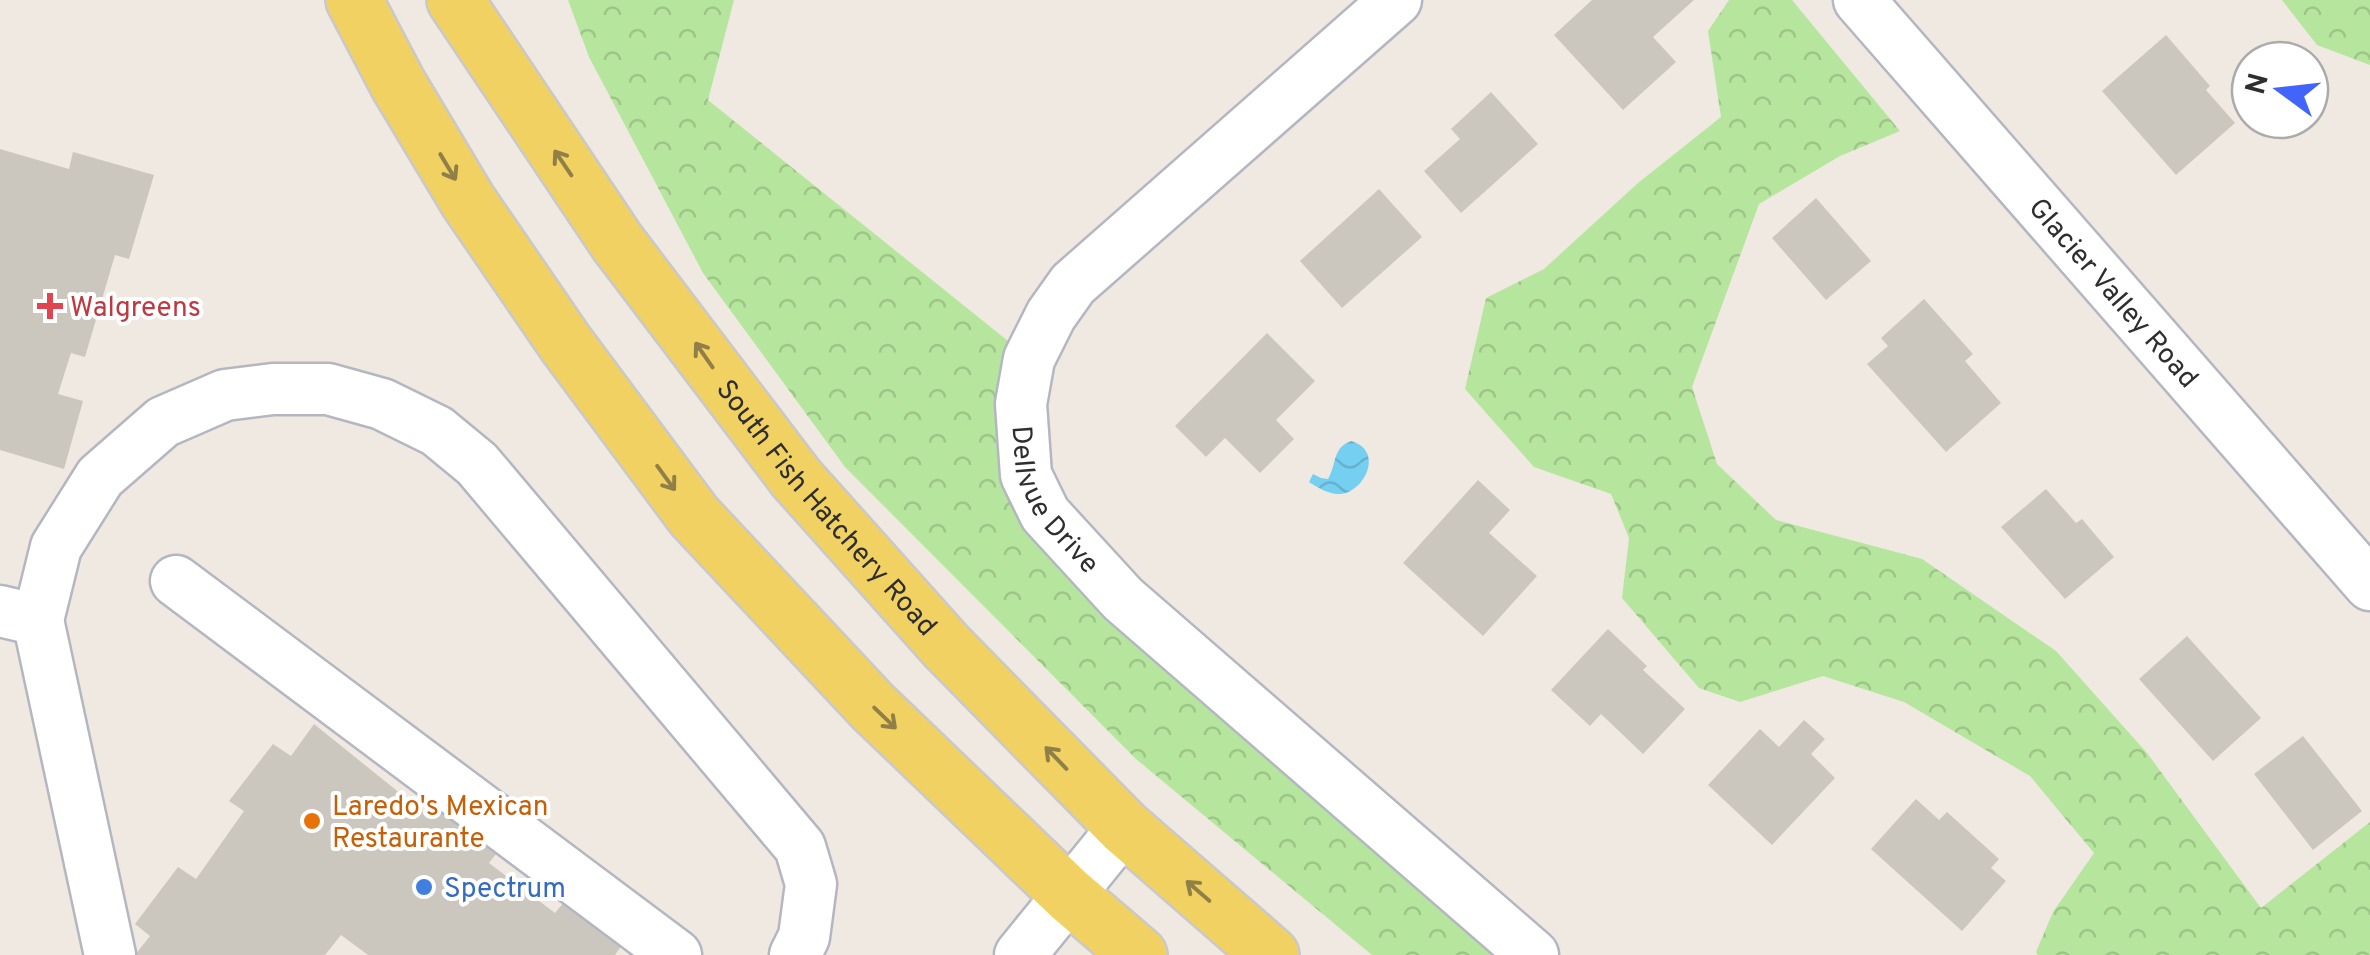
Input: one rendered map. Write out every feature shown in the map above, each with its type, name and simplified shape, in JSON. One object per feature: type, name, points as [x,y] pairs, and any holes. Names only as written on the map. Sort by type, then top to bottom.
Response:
[{"type":"main road","points":[[354,0],[398,84],[468,201],[566,344],[694,516],[873,707],[1069,895],[1138,955]]},
{"type":"main road","name":"South Fish Hatchery Road","points":[[455,0],[617,242],[796,478],[947,647],[1124,827],[1271,955]]},
{"type":"street","name":"Dellvue Drive","points":[[1396,0],[1074,284],[1051,314],[1030,359],[1021,404],[1026,475],[1045,514],[1123,599],[1533,955]]},
{"type":"street","name":"Glacier Valley Road","points":[[1860,0],[2370,585]]},
{"type":"street","points":[[110,955],[19,616],[100,477],[163,422],[225,395],[273,388],[328,390],[382,404],[437,432],[477,464],[800,847],[812,884],[804,937],[795,955]]},
{"type":"street","points":[[176,581],[676,955]]},
{"type":"street","points":[[1020,955],[1124,827]]},
{"type":"green space","points":[[568,0],[734,0],[708,100],[1013,345],[1008,486],[1503,955],[1372,955],[1136,759],[845,467],[703,273],[589,57]]},
{"type":"green space","points":[[1729,0],[1792,0],[1900,131],[1840,156],[1759,204],[1692,387],[1717,464],[1776,520],[1922,559],[2056,651],[2147,753],[2261,908],[2370,822],[2370,955],[2038,955],[2053,912],[2094,853],[2030,776],[1904,702],[1823,676],[1740,702],[1699,688],[1622,598],[1629,538],[1611,494],[1534,467],[1465,389],[1486,298],[1544,269],[1638,183],[1721,117],[1708,31]]},
{"type":"green space","points":[[2282,0],[2370,0],[2370,65],[2330,50],[2330,40],[2313,40]]},
{"type":"water","points":[[1351,441],[1362,446],[1369,462],[1356,488],[1334,494],[1309,482],[1313,474],[1328,479],[1338,452]]},
{"type":"building","points":[[1592,0],[1694,0],[1653,37],[1676,62],[1623,110],[1554,35]]},
{"type":"building","points":[[2166,35],[2210,86],[2206,90],[2230,117],[2230,127],[2176,175],[2102,91]]},
{"type":"building","points":[[1491,92],[1538,144],[1461,213],[1424,171],[1460,139],[1451,129]]},
{"type":"building","name":"Walgreens","points":[[0,149],[69,169],[73,152],[154,175],[129,259],[115,255],[85,357],[71,353],[58,394],[83,401],[64,469],[0,450]]},
{"type":"building","points":[[1379,189],[1422,237],[1342,308],[1300,261]]},
{"type":"building","points":[[1816,198],[1871,261],[1826,300],[1772,238]]},
{"type":"building","points":[[1924,299],[1973,354],[1965,361],[2001,403],[1946,452],[1867,364],[1888,346],[1881,338]]},
{"type":"building","points":[[1267,333],[1315,381],[1276,420],[1294,439],[1260,473],[1225,438],[1206,457],[1175,426]]},
{"type":"building","points":[[1478,480],[1510,510],[1489,533],[1537,576],[1483,636],[1403,563]]},
{"type":"building","points":[[2046,489],[2076,523],[2082,519],[2114,557],[2065,599],[2001,527]]},
{"type":"building","points":[[1608,629],[1647,666],[1643,670],[1685,709],[1643,754],[1601,714],[1590,726],[1551,690]]},
{"type":"building","points":[[2187,636],[2261,718],[2213,761],[2139,679]]},
{"type":"building","points":[[1804,720],[1825,739],[1811,754],[1835,778],[1772,845],[1708,785],[1760,729],[1779,747]]},
{"type":"building","points":[[314,724],[432,819],[448,803],[503,845],[489,863],[555,913],[568,897],[626,939],[615,955],[368,955],[341,935],[325,955],[135,955],[150,936],[135,924],[178,867],[196,879],[244,811],[229,801],[273,744],[291,756]]},
{"type":"building","points":[[2303,736],[2362,811],[2313,850],[2254,774]]},
{"type":"building","points":[[1916,799],[1939,820],[1947,812],[1999,859],[1991,868],[2006,881],[1962,931],[1871,849]]},
{"type":"place","name":"Walgreens","points":[[50,306]]},
{"type":"place","name":"Laredo's Mexican Restaurante","points":[[312,821]]},
{"type":"place","name":"Spectrum","points":[[424,887]]}]
